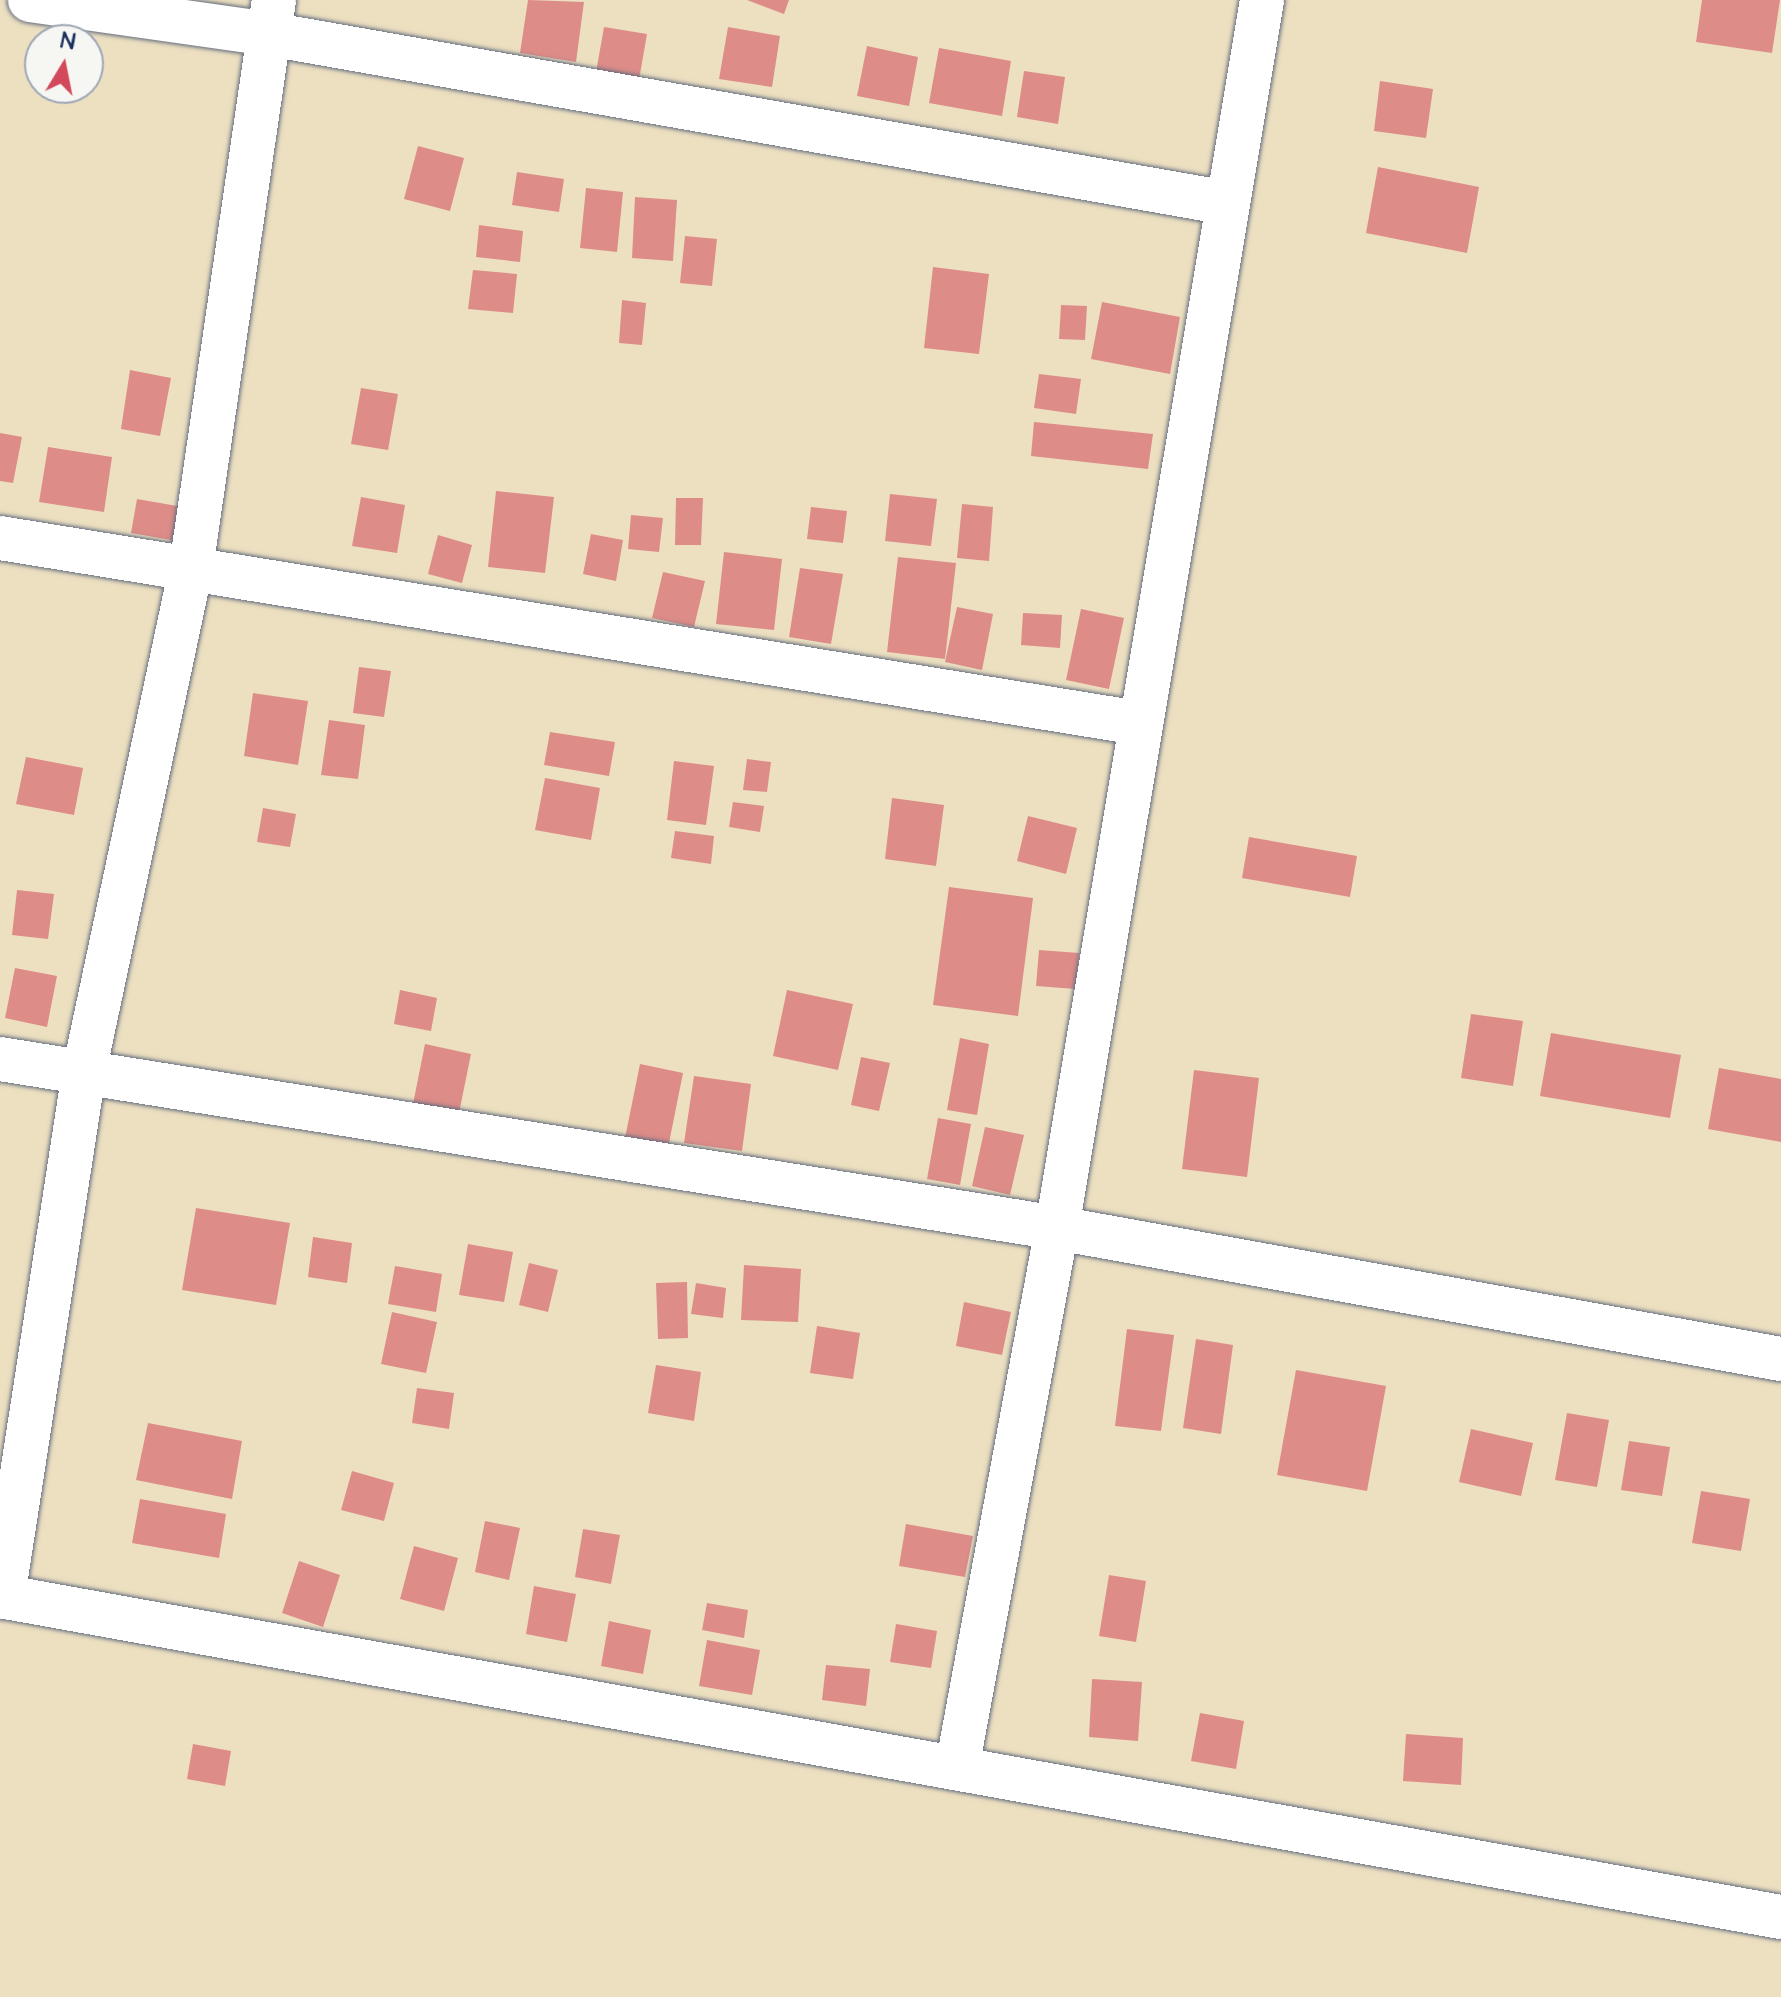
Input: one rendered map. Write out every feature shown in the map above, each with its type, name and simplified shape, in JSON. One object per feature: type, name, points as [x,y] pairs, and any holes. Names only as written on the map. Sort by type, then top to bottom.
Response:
[{"type":"street","points":[[30,0],[272,17],[1227,203]]},
{"type":"street","points":[[957,1768],[1057,1228],[1262,0]]},
{"type":"street","points":[[272,17],[191,568],[84,1072],[2,1596],[1781,1917]]},
{"type":"street","points":[[0,538],[1139,723]]},
{"type":"street","points":[[0,1059],[1057,1228],[1781,1359]]},
{"type":"building","points":[[528,0],[584,2],[576,62],[520,53]]},
{"type":"building","points":[[747,0],[789,0],[784,14]]},
{"type":"building","points":[[1702,0],[1780,0],[1772,53],[1696,42]]},
{"type":"building","points":[[604,27],[647,34],[638,86],[595,78]]},
{"type":"building","points":[[728,27],[780,36],[772,87],[719,79]]},
{"type":"building","points":[[867,46],[918,57],[909,106],[857,96]]},
{"type":"building","points":[[939,48],[1011,61],[1002,116],[929,103]]},
{"type":"building","points":[[1024,71],[1065,77],[1058,124],[1017,117]]},
{"type":"building","points":[[1380,81],[1433,89],[1426,138],[1374,131]]},
{"type":"building","points":[[418,146],[464,158],[450,211],[404,199]]},
{"type":"building","points":[[1378,167],[1479,187],[1467,253],[1366,233]]},
{"type":"building","points":[[517,172],[564,179],[559,212],[512,205]]},
{"type":"building","points":[[586,188],[623,192],[617,252],[580,248]]},
{"type":"building","points":[[635,197],[677,200],[673,261],[632,258]]},
{"type":"building","points":[[479,225],[523,231],[520,262],[476,257]]},
{"type":"building","points":[[685,236],[717,239],[712,286],[680,283]]},
{"type":"building","points":[[933,267],[989,274],[979,354],[924,348]]},
{"type":"building","points":[[473,270],[517,274],[513,313],[468,309]]},
{"type":"building","points":[[622,300],[646,303],[642,345],[619,343]]},
{"type":"building","points":[[1102,302],[1180,317],[1170,374],[1091,359]]},
{"type":"building","points":[[1061,305],[1087,306],[1085,340],[1059,339]]},
{"type":"building","points":[[130,370],[171,378],[160,436],[121,429]]},
{"type":"building","points":[[1039,374],[1081,379],[1076,414],[1034,408]]},
{"type":"building","points":[[361,388],[398,394],[388,450],[351,444]]},
{"type":"building","points":[[1034,422],[1153,434],[1148,469],[1031,456]]},
{"type":"building","points":[[0,433],[22,437],[13,483],[0,481]]},
{"type":"building","points":[[48,447],[112,457],[104,512],[39,502]]},
{"type":"building","points":[[496,491],[554,497],[545,573],[488,567]]},
{"type":"building","points":[[890,494],[937,499],[931,546],[885,541]]},
{"type":"building","points":[[361,497],[405,505],[397,553],[352,546]]},
{"type":"building","points":[[676,498],[703,498],[701,545],[675,545]]},
{"type":"building","points":[[137,499],[183,507],[177,541],[131,533]]},
{"type":"building","points":[[962,504],[993,507],[989,561],[957,558]]},
{"type":"building","points":[[811,507],[847,511],[843,543],[807,539]]},
{"type":"building","points":[[631,515],[663,518],[659,552],[628,549]]},
{"type":"building","points":[[591,534],[623,540],[616,581],[583,574]]},
{"type":"building","points":[[438,535],[472,545],[462,583],[428,574]]},
{"type":"building","points":[[724,552],[782,559],[774,630],[716,624]]},
{"type":"building","points":[[898,557],[956,563],[945,659],[887,652]]},
{"type":"building","points":[[800,568],[843,574],[831,644],[789,637]]},
{"type":"building","points":[[663,572],[705,581],[694,627],[652,618]]},
{"type":"building","points":[[957,607],[993,614],[982,670],[945,662]]},
{"type":"building","points":[[1081,609],[1124,618],[1109,689],[1066,680]]},
{"type":"building","points":[[1023,613],[1062,615],[1060,648],[1021,645]]},
{"type":"building","points":[[359,667],[391,671],[384,717],[353,713]]},
{"type":"building","points":[[253,693],[308,701],[298,765],[244,756]]},
{"type":"building","points":[[329,720],[365,725],[358,779],[321,775]]},
{"type":"building","points":[[550,732],[615,742],[609,776],[544,765]]},
{"type":"building","points":[[26,757],[83,768],[74,815],[16,804]]},
{"type":"building","points":[[747,759],[771,762],[767,792],[743,790]]},
{"type":"building","points":[[674,761],[714,766],[706,825],[667,820]]},
{"type":"building","points":[[545,778],[600,788],[591,840],[535,830]]},
{"type":"building","points":[[892,798],[944,805],[936,866],[885,859]]},
{"type":"building","points":[[733,802],[764,806],[760,832],[729,827]]},
{"type":"building","points":[[263,808],[296,814],[290,847],[257,842]]},
{"type":"building","points":[[1028,816],[1077,828],[1066,874],[1017,861]]},
{"type":"building","points":[[675,831],[714,836],[711,864],[671,858]]},
{"type":"building","points":[[1249,837],[1357,856],[1350,897],[1242,878]]},
{"type":"building","points":[[949,887],[1033,898],[1018,1016],[933,1005]]},
{"type":"building","points":[[17,890],[54,894],[48,939],[12,935]]},
{"type":"building","points":[[1039,950],[1079,953],[1076,989],[1036,986]]},
{"type":"building","points":[[15,968],[57,976],[47,1027],[5,1018]]},
{"type":"building","points":[[400,990],[437,998],[431,1031],[394,1024]]},
{"type":"building","points":[[787,990],[853,1004],[838,1070],[773,1056]]},
{"type":"building","points":[[1471,1014],[1523,1021],[1513,1086],[1461,1078]]},
{"type":"building","points":[[1551,1033],[1681,1055],[1670,1118],[1540,1096]]},
{"type":"building","points":[[960,1038],[989,1044],[977,1115],[947,1110]]},
{"type":"building","points":[[425,1044],[471,1054],[459,1113],[413,1104]]},
{"type":"building","points":[[861,1057],[890,1063],[879,1111],[851,1105]]},
{"type":"building","points":[[640,1064],[683,1073],[668,1148],[625,1138]]},
{"type":"building","points":[[1719,1068],[1781,1079],[1781,1142],[1708,1129]]},
{"type":"building","points":[[1194,1070],[1259,1078],[1247,1177],[1182,1169]]},
{"type":"building","points":[[694,1076],[751,1084],[742,1151],[684,1143]]},
{"type":"building","points":[[938,1118],[971,1124],[960,1185],[927,1179]]},
{"type":"building","points":[[985,1127],[1024,1135],[1010,1195],[972,1186]]},
{"type":"building","points":[[196,1208],[290,1223],[276,1305],[182,1290]]},
{"type":"building","points":[[313,1237],[352,1243],[347,1283],[308,1277]]},
{"type":"building","points":[[468,1244],[513,1252],[504,1302],[459,1295]]},
{"type":"building","points":[[529,1263],[558,1270],[548,1312],[519,1305]]},
{"type":"building","points":[[744,1265],[801,1269],[798,1322],[741,1320]]},
{"type":"building","points":[[395,1266],[442,1274],[436,1312],[388,1304]]},
{"type":"building","points":[[687,1282],[688,1338],[658,1339],[656,1283]]},
{"type":"building","points":[[696,1283],[726,1288],[723,1318],[691,1314]]},
{"type":"building","points":[[964,1302],[1011,1312],[1002,1355],[956,1346]]},
{"type":"building","points":[[392,1312],[437,1322],[426,1373],[381,1364]]},
{"type":"building","points":[[817,1326],[860,1333],[853,1379],[810,1373]]},
{"type":"building","points":[[1127,1329],[1174,1335],[1161,1431],[1115,1426]]},
{"type":"building","points":[[1196,1339],[1233,1345],[1221,1434],[1183,1428]]},
{"type":"building","points":[[656,1365],[701,1372],[694,1421],[648,1413]]},
{"type":"building","points":[[1296,1370],[1386,1386],[1367,1491],[1277,1475]]},
{"type":"building","points":[[417,1388],[454,1393],[449,1429],[412,1423]]},
{"type":"building","points":[[1567,1413],[1609,1420],[1597,1487],[1555,1480]]},
{"type":"building","points":[[148,1423],[242,1441],[232,1499],[136,1480]]},
{"type":"building","points":[[1471,1429],[1533,1443],[1521,1496],[1459,1482]]},
{"type":"building","points":[[1629,1441],[1670,1447],[1662,1496],[1621,1490]]},
{"type":"building","points":[[352,1471],[394,1483],[384,1521],[341,1510]]},
{"type":"building","points":[[1701,1491],[1750,1499],[1741,1551],[1692,1543]]},
{"type":"building","points":[[140,1499],[226,1514],[219,1558],[132,1543]]},
{"type":"building","points":[[485,1521],[520,1528],[509,1580],[475,1572]]},
{"type":"building","points":[[906,1524],[973,1536],[965,1577],[899,1566]]},
{"type":"building","points":[[583,1529],[620,1535],[611,1584],[575,1577]]},
{"type":"building","points":[[414,1546],[458,1558],[444,1611],[400,1599]]},
{"type":"building","points":[[299,1561],[340,1575],[323,1627],[282,1613]]},
{"type":"building","points":[[1109,1575],[1146,1581],[1136,1642],[1099,1636]]},
{"type":"building","points":[[534,1586],[576,1594],[567,1642],[526,1634]]},
{"type":"building","points":[[707,1603],[748,1610],[744,1638],[702,1630]]},
{"type":"building","points":[[609,1621],[651,1630],[643,1674],[601,1666]]},
{"type":"building","points":[[896,1624],[937,1631],[931,1668],[890,1662]]},
{"type":"building","points":[[707,1640],[760,1650],[752,1695],[699,1686]]},
{"type":"building","points":[[826,1665],[870,1669],[866,1706],[822,1700]]},
{"type":"building","points":[[1092,1679],[1142,1682],[1138,1741],[1089,1737]]},
{"type":"building","points":[[1200,1713],[1244,1721],[1236,1769],[1191,1761]]},
{"type":"building","points":[[1406,1734],[1463,1738],[1461,1785],[1403,1781]]},
{"type":"building","points":[[193,1744],[231,1751],[225,1786],[187,1779]]}]
